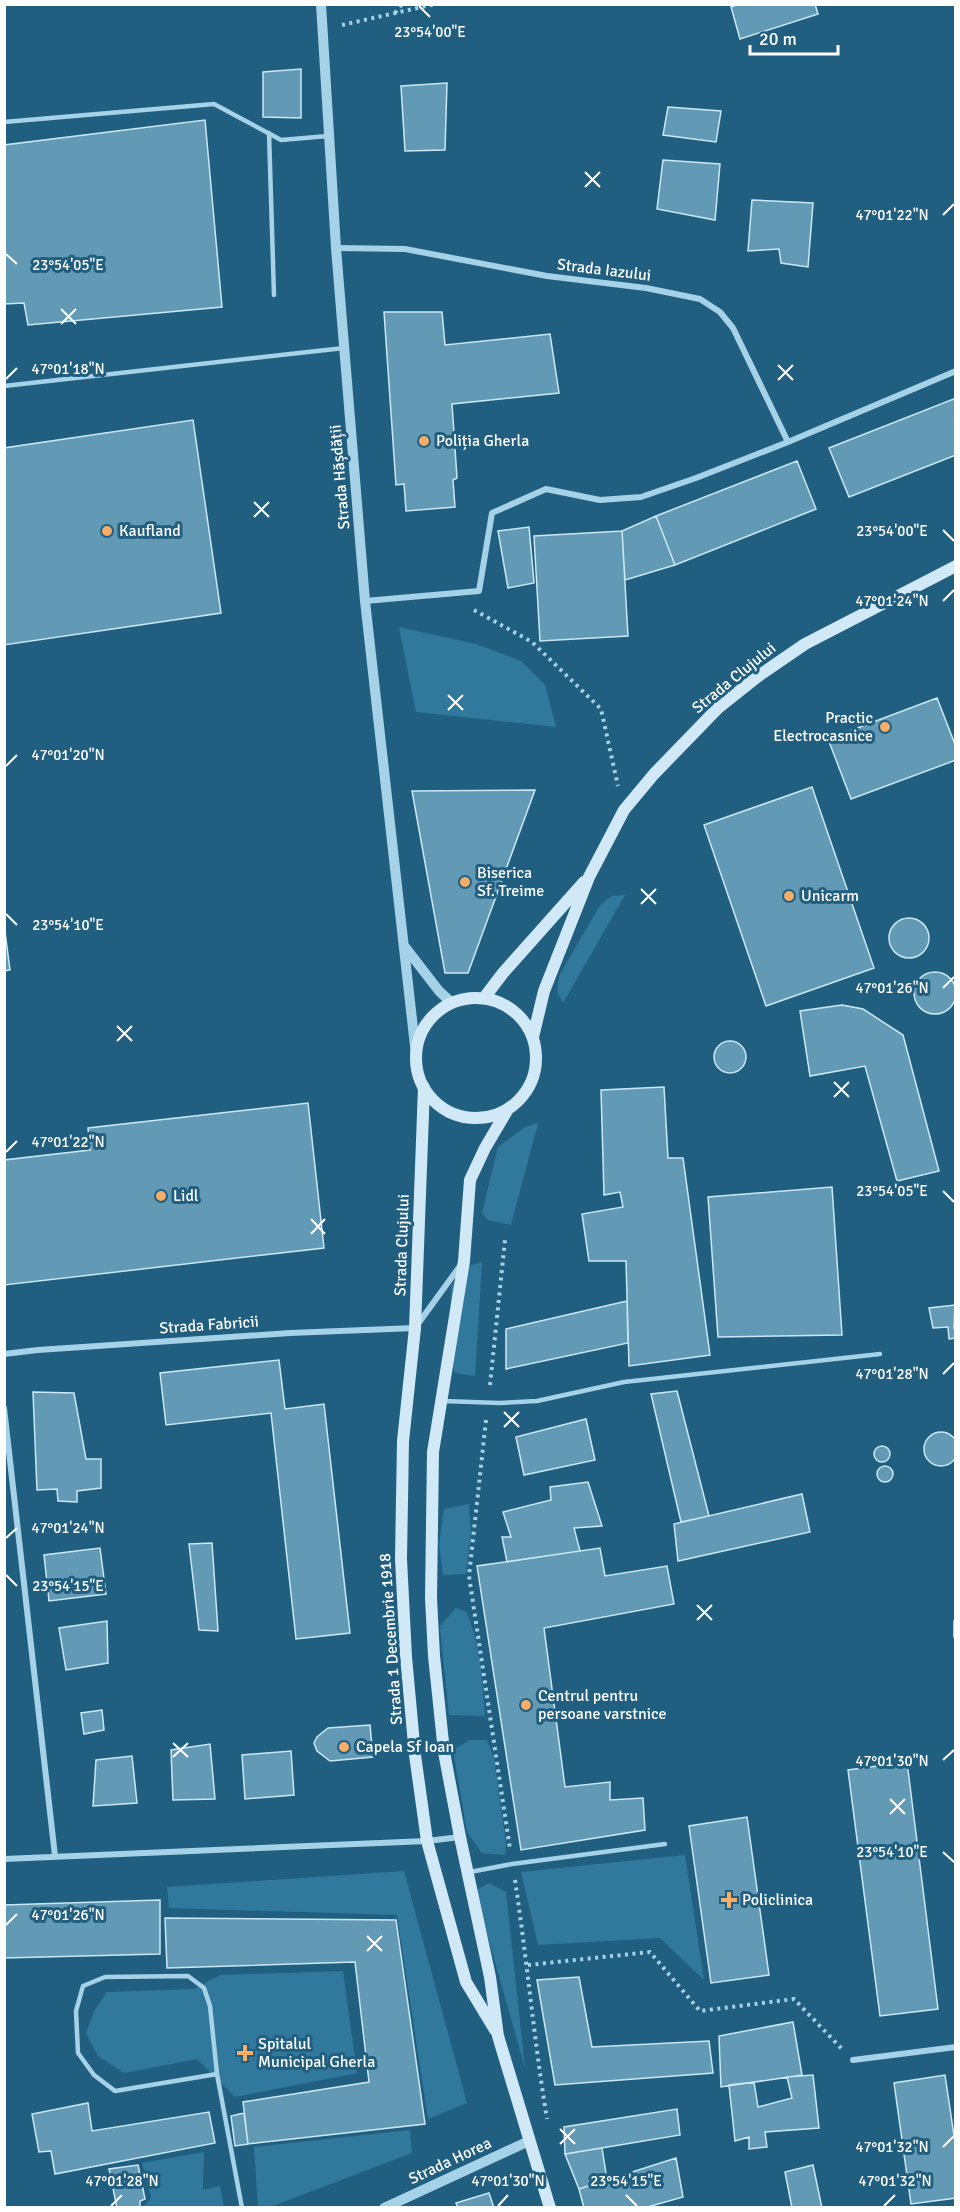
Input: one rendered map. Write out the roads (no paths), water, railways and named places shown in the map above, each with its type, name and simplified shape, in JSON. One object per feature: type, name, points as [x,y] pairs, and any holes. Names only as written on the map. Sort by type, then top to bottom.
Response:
[{"type":"main road","name":"Strada Clujului","points":[[443,1401],[464,1261],[470,1180],[485,1148],[508,1109],[521,1098],[530,1084],[535,1070],[536,1053],[533,1037],[544,991],[589,877],[624,810],[654,774],[718,708],[757,677],[805,644],[956,566]]},
{"type":"main road","name":"Strada Clujului","points":[[484,999],[502,974],[589,877]]},
{"type":"main road","points":[[416,1055],[427,1024],[438,1012],[468,999],[484,999],[500,1003],[514,1011],[525,1023],[533,1037]]},
{"type":"main road","name":"Strada Clujului","points":[[407,1404],[415,1328],[423,1087],[416,1055]]},
{"type":"main road","points":[[423,1087],[446,1110],[461,1116],[477,1118],[493,1116],[508,1109]]},
{"type":"main road","name":"Strada 1 Decembrie 1918","points":[[443,1401],[433,1452],[431,1598],[434,1656],[444,1752],[490,1977],[498,2036],[550,2208]]},
{"type":"main road","name":"Strada 1 Decembrie 1918","points":[[407,1404],[403,1441],[402,1570],[406,1658],[414,1744],[427,1841],[466,1982],[498,2036]]},
{"type":"street","name":"Strada Hășdății","points":[[321,4],[336,248],[365,601],[416,1055]]},
{"type":"street","name":"Strada Iazului","points":[[336,248],[405,249],[547,276],[646,288],[700,299],[720,312],[733,328],[788,442]]},
{"type":"street","points":[[365,601],[479,591],[492,513],[532,494],[546,489],[600,500],[641,497],[788,442],[956,371]]},
{"type":"street","points":[[405,946],[439,991],[452,1004]]},
{"type":"street","points":[[415,1328],[464,1261]]},
{"type":"street","name":"Strada Fabricii","points":[[4,1354],[266,1335],[415,1328]]},
{"type":"street","points":[[4,1408],[55,1856]]},
{"type":"street","points":[[956,1622],[956,1636]]},
{"type":"street","points":[[4,1859],[427,1841],[460,1837]]},
{"type":"street","points":[[853,2060],[956,2047]]},
{"type":"street","name":"Strada Horea","points":[[384,2208],[529,2141]]},
{"type":"lane","points":[[4,122],[214,104],[281,140],[328,136]]},
{"type":"lane","points":[[269,133],[274,295]]},
{"type":"lane","points":[[4,386],[344,348]]},
{"type":"lane","points":[[443,1401],[488,1403],[537,1401],[624,1382],[880,1354]]},
{"type":"lane","points":[[467,1873],[512,1864],[665,1844]]},
{"type":"lane","points":[[217,2074],[115,2091],[94,2075],[78,2053],[75,2011],[83,1986],[105,1977],[188,1976],[204,1988],[210,2006],[217,2074],[242,2208]]},
{"type":"place","name":"Poliția Gherla","points":[[424,441]]},
{"type":"place","name":"Kaufland","points":[[107,531]]},
{"type":"place","name":"Practic Electrocasnice","points":[[885,727]]},
{"type":"place","name":"Biserica Sf. Treime","points":[[465,882]]},
{"type":"place","name":"Unicarm","points":[[789,896]]},
{"type":"place","name":"Lidl","points":[[161,1196]]},
{"type":"place","name":"Centrul pentru persoane varstnice","points":[[526,1705]]},
{"type":"place","name":"Capela Sf Ioan","points":[[344,1747]]},
{"type":"place","name":"Policlinica","points":[[729,1900]]},
{"type":"place","name":"Spitalul Municipal Gherla","points":[[245,2053]]}]
